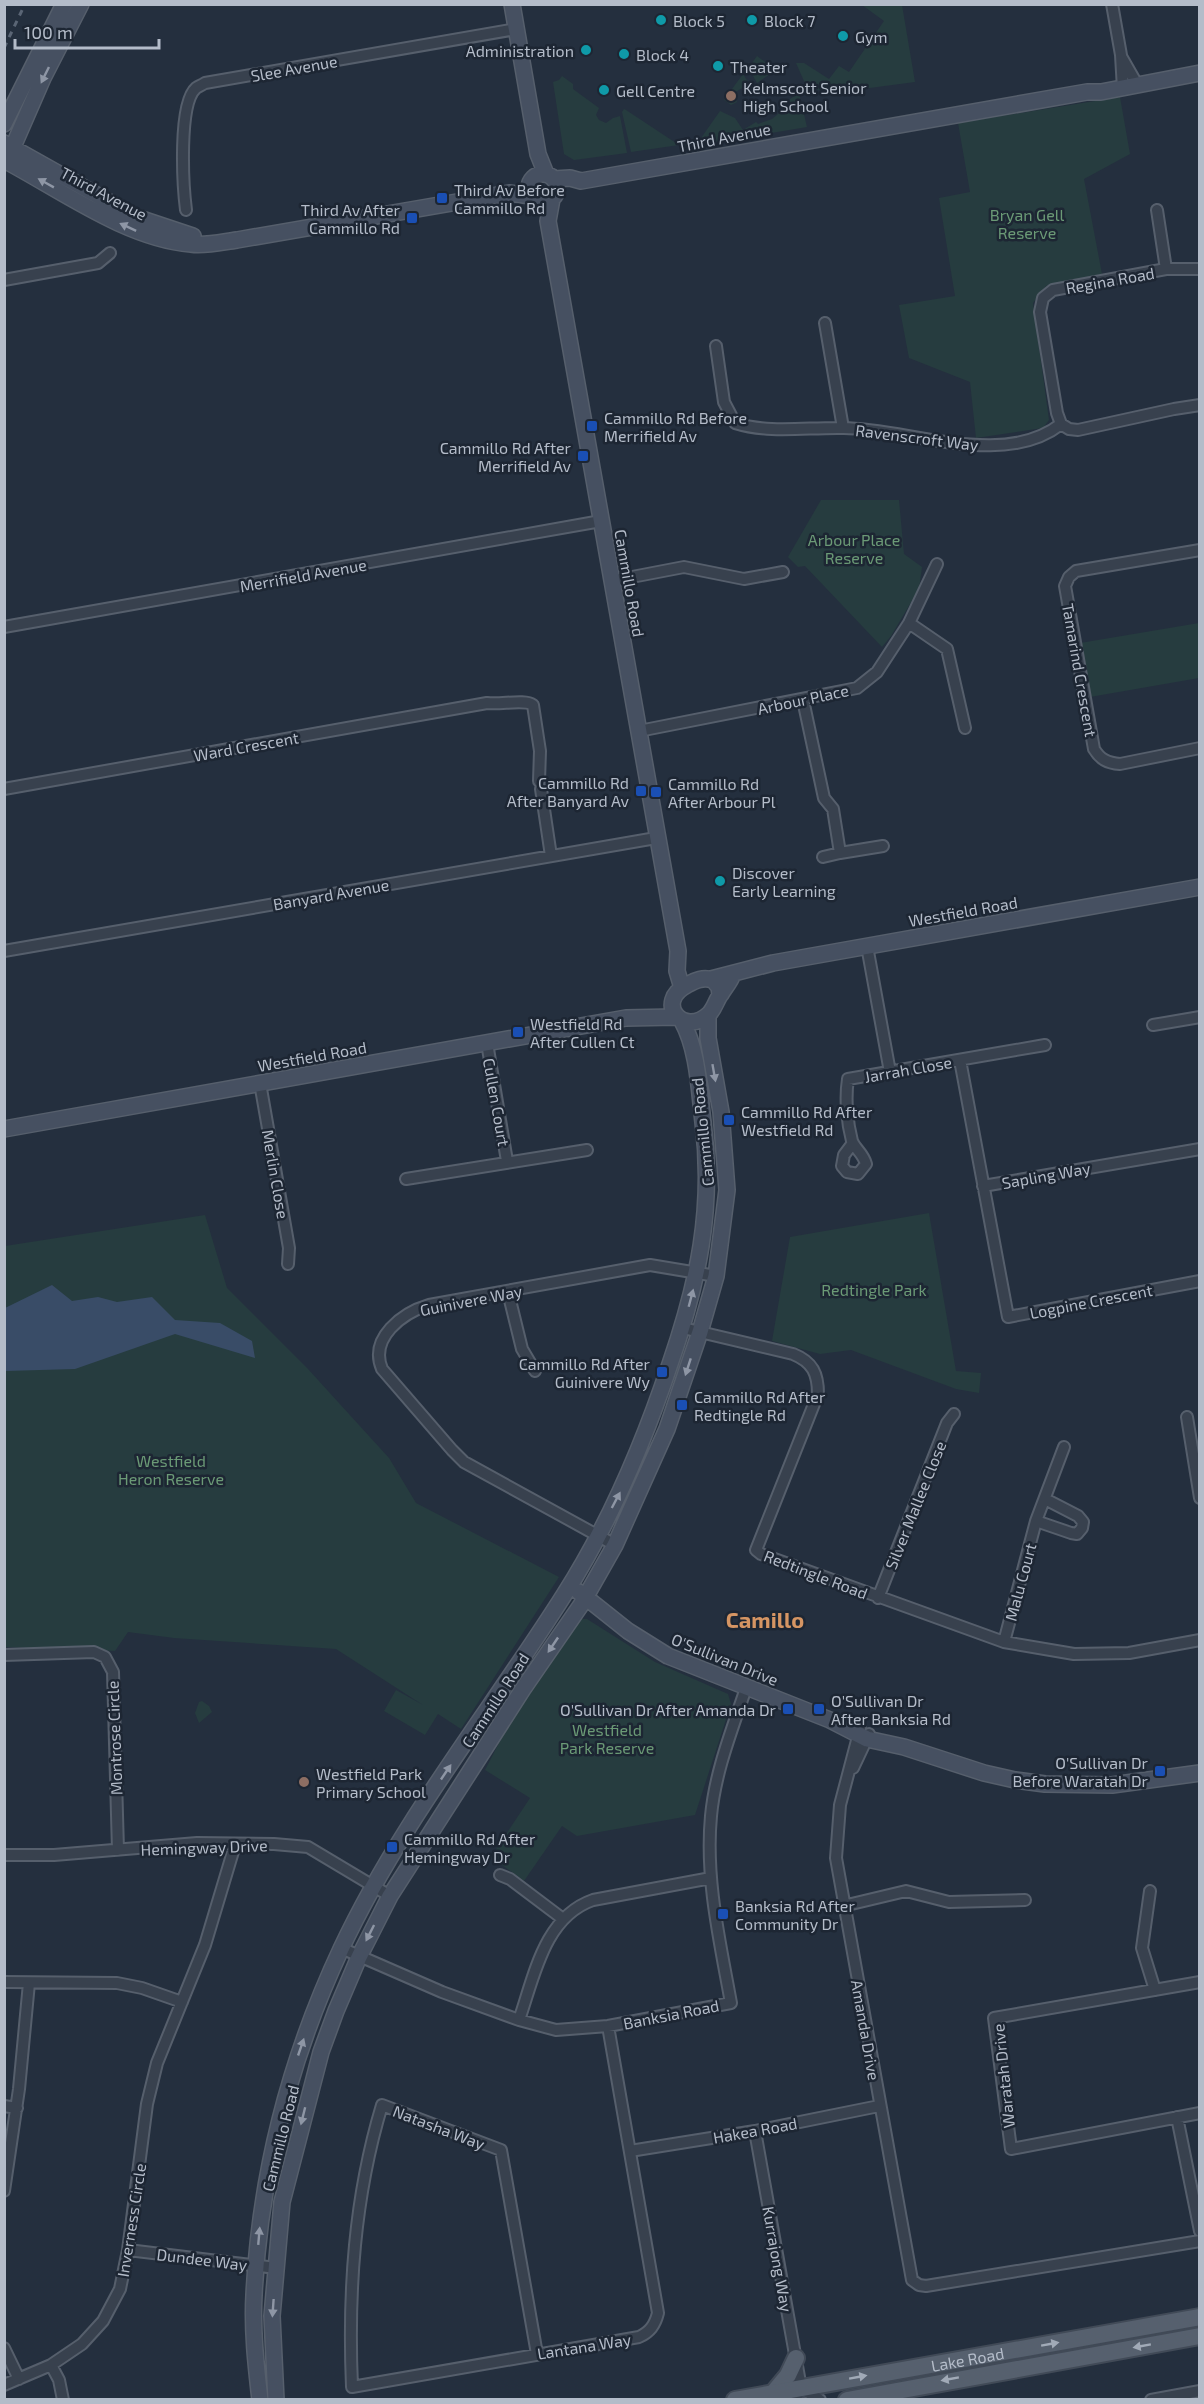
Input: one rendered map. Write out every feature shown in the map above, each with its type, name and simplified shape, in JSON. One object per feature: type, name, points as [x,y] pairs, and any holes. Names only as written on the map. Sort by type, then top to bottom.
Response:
[{"type":"main road","points":[[4,124],[64,4]]},
{"type":"main road","points":[[6,156],[81,4]]},
{"type":"main road","points":[[512,4],[542,187]]},
{"type":"main road","name":"Third Avenue","points":[[6,156],[111,219],[142,234],[195,245],[225,242],[581,181],[1087,92],[1097,85],[1128,84],[1154,76],[1175,77],[1200,73]]},
{"type":"main road","name":"Cammillo Road","points":[[542,187],[656,838],[678,951],[677,971],[682,987]]},
{"type":"main road","name":"Westfield Road","points":[[704,979],[773,963],[1200,887]]},
{"type":"main road","name":"Cammillo Road","points":[[678,951],[704,979]]},
{"type":"main road","points":[[720,995],[718,985],[704,979],[682,987],[677,1013],[695,1020],[708,1015],[733,974]]},
{"type":"main road","name":"Cammillo Road","points":[[260,2400],[254,2298],[266,2183],[280,2118],[307,2032],[341,1948],[406,1832],[567,1590],[597,1536],[634,1463],[683,1328],[698,1272],[706,1221],[707,1187],[705,1140],[691,1043],[677,1013]]},
{"type":"main road","name":"Westfield Road","points":[[4,1129],[626,1018],[677,1013]]},
{"type":"main road","name":"Cammillo Road","points":[[276,2400],[272,2316],[282,2202],[321,2052],[359,1957],[390,1896],[583,1600],[615,1545],[667,1429],[699,1332],[716,1276],[727,1190],[721,1112],[708,1038],[708,1015]]},
{"type":"main road","name":"O'Sullivan Drive","points":[[567,1590],[668,1656],[830,1720],[843,1720],[864,1734],[889,1737],[904,1747],[984,1773],[1045,1784],[1112,1785],[1200,1773]]},
{"type":"main road","name":"Lake Road","points":[[735,2400],[773,2393],[798,2394],[1200,2317]]},
{"type":"main road","name":"Lake Road","points":[[847,2400],[1200,2336]]},
{"type":"main road","points":[[773,2393],[788,2375],[796,2358]]},
{"type":"street","points":[[1112,4],[1128,84]]},
{"type":"street","name":"Slee Avenue","points":[[186,210],[182,154],[189,101],[195,88],[205,83],[516,29]]},
{"type":"street","points":[[1157,210],[1166,269]]},
{"type":"street","points":[[4,280],[98,263],[110,253]]},
{"type":"street","name":"Regina Road","points":[[1061,423],[1057,413],[1040,312],[1043,298],[1053,290],[1166,269],[1200,269]]},
{"type":"street","points":[[825,323],[843,428]]},
{"type":"street","name":"Ravenscroft Way","points":[[716,346],[724,402],[735,423],[755,429],[843,428],[985,446],[1040,437],[1061,423]]},
{"type":"street","points":[[1061,423],[1069,429],[1078,430],[1174,408],[1200,405]]},
{"type":"street","name":"Merrifield Avenue","points":[[4,627],[601,521]]},
{"type":"street","name":"Tamarind Crescent","points":[[1200,550],[1076,571],[1069,577],[1065,586],[1081,683],[1097,755],[1111,763],[1120,764],[1200,748]]},
{"type":"street","name":"Arbour Place","points":[[639,731],[857,688],[877,672],[909,623],[937,564]]},
{"type":"street","points":[[611,581],[684,567],[744,579],[783,572]]},
{"type":"street","points":[[909,623],[947,649],[964,728]]},
{"type":"street","points":[[803,700],[824,798],[832,809],[840,853]]},
{"type":"street","name":"Ward Crescent","points":[[4,789],[487,703],[505,705],[526,702],[533,705],[540,751],[540,785],[551,856]]},
{"type":"street","name":"Banyard Avenue","points":[[4,951],[656,838]]},
{"type":"street","points":[[823,857],[883,846]]},
{"type":"street","points":[[867,946],[890,1072]]},
{"type":"street","points":[[1153,1025],[1200,1017]]},
{"type":"street","name":"Cullen Court","points":[[487,1043],[507,1161]]},
{"type":"street","name":"Jarrah Close","points":[[852,1143],[846,1091],[848,1079],[1045,1045]]},
{"type":"street","name":"Sapling Way","points":[[960,1060],[983,1186],[1200,1149]]},
{"type":"street","name":"Merlin Close","points":[[260,1083],[289,1248],[288,1264]]},
{"type":"street","name":"Cullen Court","points":[[406,1179],[587,1149]]},
{"type":"street","name":"Logpine Crescent","points":[[983,1186],[1008,1317],[1200,1281]]},
{"type":"street","name":"Guinivere Way","points":[[615,1545],[458,1457],[382,1369],[379,1362],[379,1347],[384,1336],[412,1311],[429,1305],[650,1265],[716,1276]]},
{"type":"street","points":[[508,1292],[522,1350],[535,1371]]},
{"type":"street","name":"Redtingle Road","points":[[683,1328],[793,1354],[807,1363],[818,1378],[818,1394],[756,1550],[878,1598],[1004,1642],[1085,1654],[1129,1653],[1200,1640]]},
{"type":"street","name":"Silver Mallee Close","points":[[878,1598],[947,1423],[954,1414]]},
{"type":"street","points":[[1187,1417],[1200,1498]]},
{"type":"street","name":"Malu Court","points":[[1004,1642],[1036,1521],[1064,1447]]},
{"type":"street","name":"Malu Court","points":[[1036,1521],[1077,1534],[1082,1528],[1083,1522],[1078,1516],[1045,1499]]},
{"type":"street","name":"Montrose Circle","points":[[4,1654],[94,1652],[109,1661],[113,1672],[118,1850]]},
{"type":"street","name":"Banksia Road","points":[[341,1948],[442,1992],[519,2020],[556,2030],[570,2031],[608,2026],[731,2003],[711,1878],[711,1816],[716,1786],[746,1688]]},
{"type":"street","name":"Amanda Drive","points":[[864,1734],[840,1805],[836,1845],[843,1906],[913,2288],[1200,2241]]},
{"type":"street","name":"Hemingway Drive","points":[[4,1855],[54,1855],[197,1843],[274,1844],[308,1848],[390,1896]]},
{"type":"street","name":"Inverness Circle","points":[[4,2385],[51,2364],[82,2344],[103,2321],[120,2289],[128,2250],[147,2104],[157,2063],[205,1945],[235,1845]]},
{"type":"street","points":[[500,1875],[510,1879],[563,1919]]},
{"type":"street","points":[[519,2020],[547,1943],[563,1919],[575,1908],[593,1900],[711,1878]]},
{"type":"street","points":[[843,1906],[906,1891],[949,1902],[1025,1900]]},
{"type":"street","points":[[1150,1891],[1142,1948],[1155,1990]]},
{"type":"street","name":"Waratah Drive","points":[[1200,1982],[994,2018],[1011,2149],[1200,2113]]},
{"type":"street","points":[[4,1983],[127,1985],[182,2002]]},
{"type":"street","points":[[4,2191],[17,2108],[29,1983]]},
{"type":"street","name":"Lantana Way","points":[[352,2387],[639,2337],[647,2333],[658,2313],[608,2026]]},
{"type":"street","name":"Natasha Way","points":[[352,2387],[350,2317],[355,2240],[360,2199],[382,2105],[501,2150],[537,2354]]},
{"type":"street","points":[[4,2106],[17,2108]]},
{"type":"street","name":"Hakea Road","points":[[630,2151],[755,2131],[879,2106]]},
{"type":"street","points":[[1177,2117],[1200,2231]]},
{"type":"street","name":"Kurrajong Way","points":[[755,2131],[796,2358],[798,2394]]},
{"type":"street","name":"Dundee Way","points":[[128,2250],[276,2268]]},
{"type":"street","points":[[4,2348],[19,2379]]},
{"type":"street","points":[[51,2364],[59,2380],[63,2400]]},
{"type":"street","points":[[1151,2400],[1188,2397],[1200,2391]]},
{"type":"street","points":[[798,2394],[820,2400]]},
{"type":"green space","points":[[862,5],[902,5],[915,82],[862,89],[808,90],[796,63],[804,63],[829,79],[839,66],[849,72],[884,21]]},
{"type":"green space","points":[[757,56],[776,70],[757,83],[752,74],[756,67],[752,63]]},
{"type":"green space","points":[[743,74],[752,88],[750,89],[747,85],[734,93],[737,102],[731,105],[724,100]]},
{"type":"green space","points":[[562,76],[573,84],[573,89],[599,108],[596,115],[599,120],[606,123],[620,116],[627,153],[574,160],[564,154],[553,82]]},
{"type":"green space","points":[[799,93],[807,127],[704,144],[701,138],[720,111],[735,118],[743,130],[756,122],[758,124],[772,119],[789,105],[790,99]]},
{"type":"green space","name":"Bryan Gell Reserve","points":[[1120,97],[1130,154],[1084,179],[1102,274],[1046,286],[1033,303],[1049,420],[1043,428],[976,438],[970,382],[909,358],[899,305],[955,296],[939,198],[970,192],[958,123]]},
{"type":"green space","points":[[624,109],[679,145],[631,152],[622,112]]},
{"type":"green space","name":"Arbour Place Reserve","points":[[821,500],[899,500],[904,554],[922,567],[919,589],[882,647],[805,566],[798,567],[788,557]]},
{"type":"green space","points":[[1199,623],[1199,678],[1090,697],[1080,643]]},
{"type":"green space","name":"Redtingle Park","points":[[929,1213],[956,1371],[981,1373],[979,1393],[956,1389],[851,1350],[820,1354],[772,1341],[790,1237]]},
{"type":"green space","name":"Westfield Heron Reserve","points":[[205,1215],[227,1288],[308,1369],[389,1458],[416,1503],[559,1577],[461,1729],[438,1714],[425,1735],[384,1711],[396,1690],[423,1705],[336,1649],[174,1638],[128,1632],[115,1651],[5,1647],[5,1246]]},
{"type":"green space","name":"Westfield Park Reserve","points":[[579,1619],[587,1619],[655,1662],[728,1694],[731,1704],[695,1815],[577,1836],[562,1826],[524,1881],[491,1857],[530,1798],[485,1770],[512,1718]]},
{"type":"green space","points":[[202,1701],[209,1706],[212,1712],[199,1723],[195,1713],[199,1702]]},
{"type":"water","points":[[52,1285],[72,1301],[98,1297],[117,1302],[152,1297],[175,1320],[220,1323],[252,1341],[255,1358],[175,1334],[75,1369],[5,1371],[5,1308]]},
{"type":"railway","points":[[4,48],[25,4]]},
{"type":"place","name":"Block 5","points":[[661,20]]},
{"type":"place","name":"Block 7","points":[[752,20]]},
{"type":"place","name":"Gym","points":[[843,36]]},
{"type":"place","name":"Administration","points":[[586,50]]},
{"type":"place","name":"Block 4","points":[[624,54]]},
{"type":"place","name":"Theater","points":[[718,66]]},
{"type":"place","name":"Gell Centre","points":[[604,90]]},
{"type":"place","name":"Kelmscott Senior High School","points":[[731,96]]},
{"type":"place","name":"Third Av Before Cammillo Rd","points":[[442,198]]},
{"type":"place","name":"Third Av After Cammillo Rd","points":[[412,218]]},
{"type":"place","name":"Cammillo Rd Before Merrifield Av","points":[[592,426]]},
{"type":"place","name":"Cammillo Rd After Merrifield Av","points":[[583,456]]},
{"type":"place","name":"Cammillo Rd After Banyard Av","points":[[641,791]]},
{"type":"place","name":"Cammillo Rd After Arbour Pl","points":[[656,792]]},
{"type":"place","name":"Discover Early Learning","points":[[720,881]]},
{"type":"place","name":"Westfield Rd After Cullen Ct","points":[[518,1032]]},
{"type":"place","name":"Cammillo Rd After Westfield Rd","points":[[729,1120]]},
{"type":"place","name":"Cammillo Rd After Guinivere Wy","points":[[662,1372]]},
{"type":"place","name":"Cammillo Rd After Redtingle Rd","points":[[682,1405]]},
{"type":"place","name":"O'Sullivan Dr After Amanda Dr","points":[[788,1709]]},
{"type":"place","name":"O'Sullivan Dr After Banksia Rd","points":[[819,1709]]},
{"type":"place","name":"O'Sullivan Dr Before Waratah Dr","points":[[1160,1771]]},
{"type":"place","name":"Westfield Park Primary School","points":[[304,1782]]},
{"type":"place","name":"Cammillo Rd After Hemingway Dr","points":[[392,1847]]},
{"type":"place","name":"Banksia Rd After Community Dr","points":[[723,1914]]},
{"type":"district","name":"Camillo","points":[[765,1619]]}]
